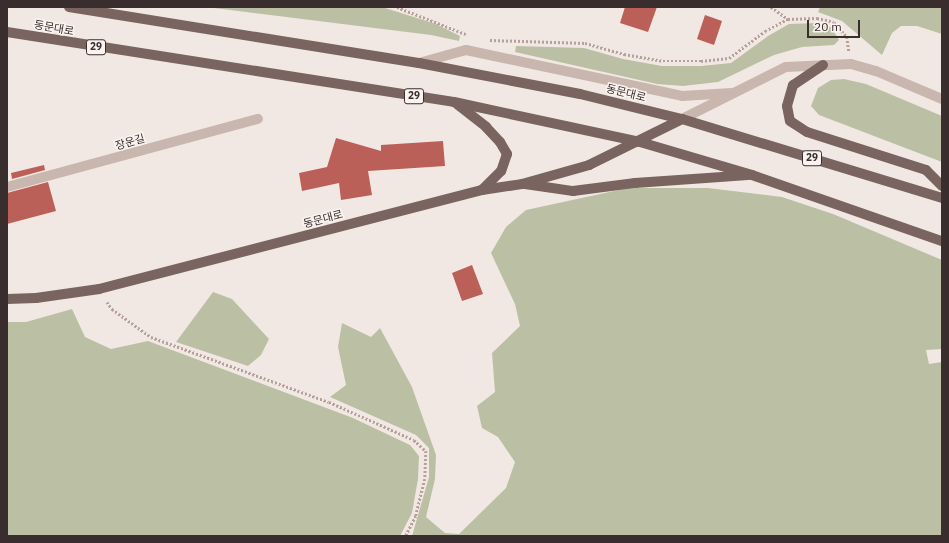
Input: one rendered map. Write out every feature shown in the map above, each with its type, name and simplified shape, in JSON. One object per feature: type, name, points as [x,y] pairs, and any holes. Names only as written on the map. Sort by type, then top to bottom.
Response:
[{"type":"main road","name":"동문대로","points":[[69,7],[419,63],[580,94],[682,119],[942,198]]},
{"type":"main road","name":"동문대로","points":[[7,32],[454,102],[640,142],[752,174],[942,241]]},
{"type":"main road","points":[[823,65],[793,85],[787,106],[790,121],[807,132],[926,170],[942,186]]},
{"type":"main road","points":[[454,102],[486,127],[500,142],[507,154],[501,171],[482,190]]},
{"type":"main road","name":"동문대로","points":[[7,298],[36,298],[99,289],[482,190],[522,184],[589,165],[640,142],[682,119]]},
{"type":"main road","points":[[522,184],[573,192],[635,183],[752,174]]},
{"type":"street","points":[[419,63],[466,50],[682,96],[732,93]]},
{"type":"street","points":[[682,119],[786,67],[851,64],[876,71],[942,99]]},
{"type":"street","name":"장운길","points":[[7,187],[258,118]]},
{"type":"path","points":[[397,7],[476,38]]},
{"type":"path","points":[[771,7],[788,19]]},
{"type":"path","points":[[483,39],[585,43],[624,54],[663,61],[700,61],[729,58],[765,31],[788,19],[817,18],[834,22],[847,37],[851,64]]},
{"type":"path","points":[[99,289],[112,309],[151,337],[329,402],[414,440],[426,451],[425,479],[416,516],[406,536]]},
{"type":"green space","points":[[206,7],[382,7],[436,24],[460,36],[459,41],[431,35]]},
{"type":"green space","points":[[820,7],[942,7],[942,34],[917,26],[901,26],[892,33],[882,55],[842,21],[818,12]]},
{"type":"green space","points":[[816,23],[831,27],[839,40],[834,45],[802,47],[774,55],[718,82],[683,86],[657,84],[515,52],[516,46],[584,48],[623,59],[662,66],[701,66],[731,63],[768,36],[789,24]]},
{"type":"green space","points":[[844,79],[866,84],[942,116],[942,162],[819,115],[811,106],[818,88],[831,80]]},
{"type":"green space","points":[[628,188],[708,188],[782,197],[833,214],[942,260],[942,349],[926,350],[929,364],[942,362],[942,536],[412,536],[429,477],[429,448],[416,435],[330,397],[346,385],[338,347],[342,323],[371,337],[380,328],[412,387],[436,455],[435,479],[426,517],[445,533],[459,534],[506,488],[515,462],[498,437],[482,428],[477,406],[495,392],[492,353],[520,326],[515,304],[491,253],[506,227],[526,210]]},
{"type":"green space","points":[[213,292],[232,299],[269,339],[261,355],[248,366],[176,342]]},
{"type":"green space","points":[[72,309],[85,337],[111,349],[148,341],[353,418],[410,445],[419,456],[418,479],[412,513],[400,536],[7,536],[7,322],[26,322]]},
{"type":"building","points":[[625,7],[657,7],[648,32],[620,23]]},
{"type":"building","points":[[705,15],[722,21],[714,45],[697,39]]},
{"type":"building","points":[[336,138],[381,151],[381,145],[443,141],[445,166],[368,171],[372,195],[341,200],[339,183],[302,191],[299,173],[327,167]]},
{"type":"building","points":[[44,165],[45,170],[12,179],[11,173]]},
{"type":"building","points":[[48,182],[56,211],[7,224],[7,193]]},
{"type":"building","points":[[472,265],[483,294],[462,301],[452,273]]}]
